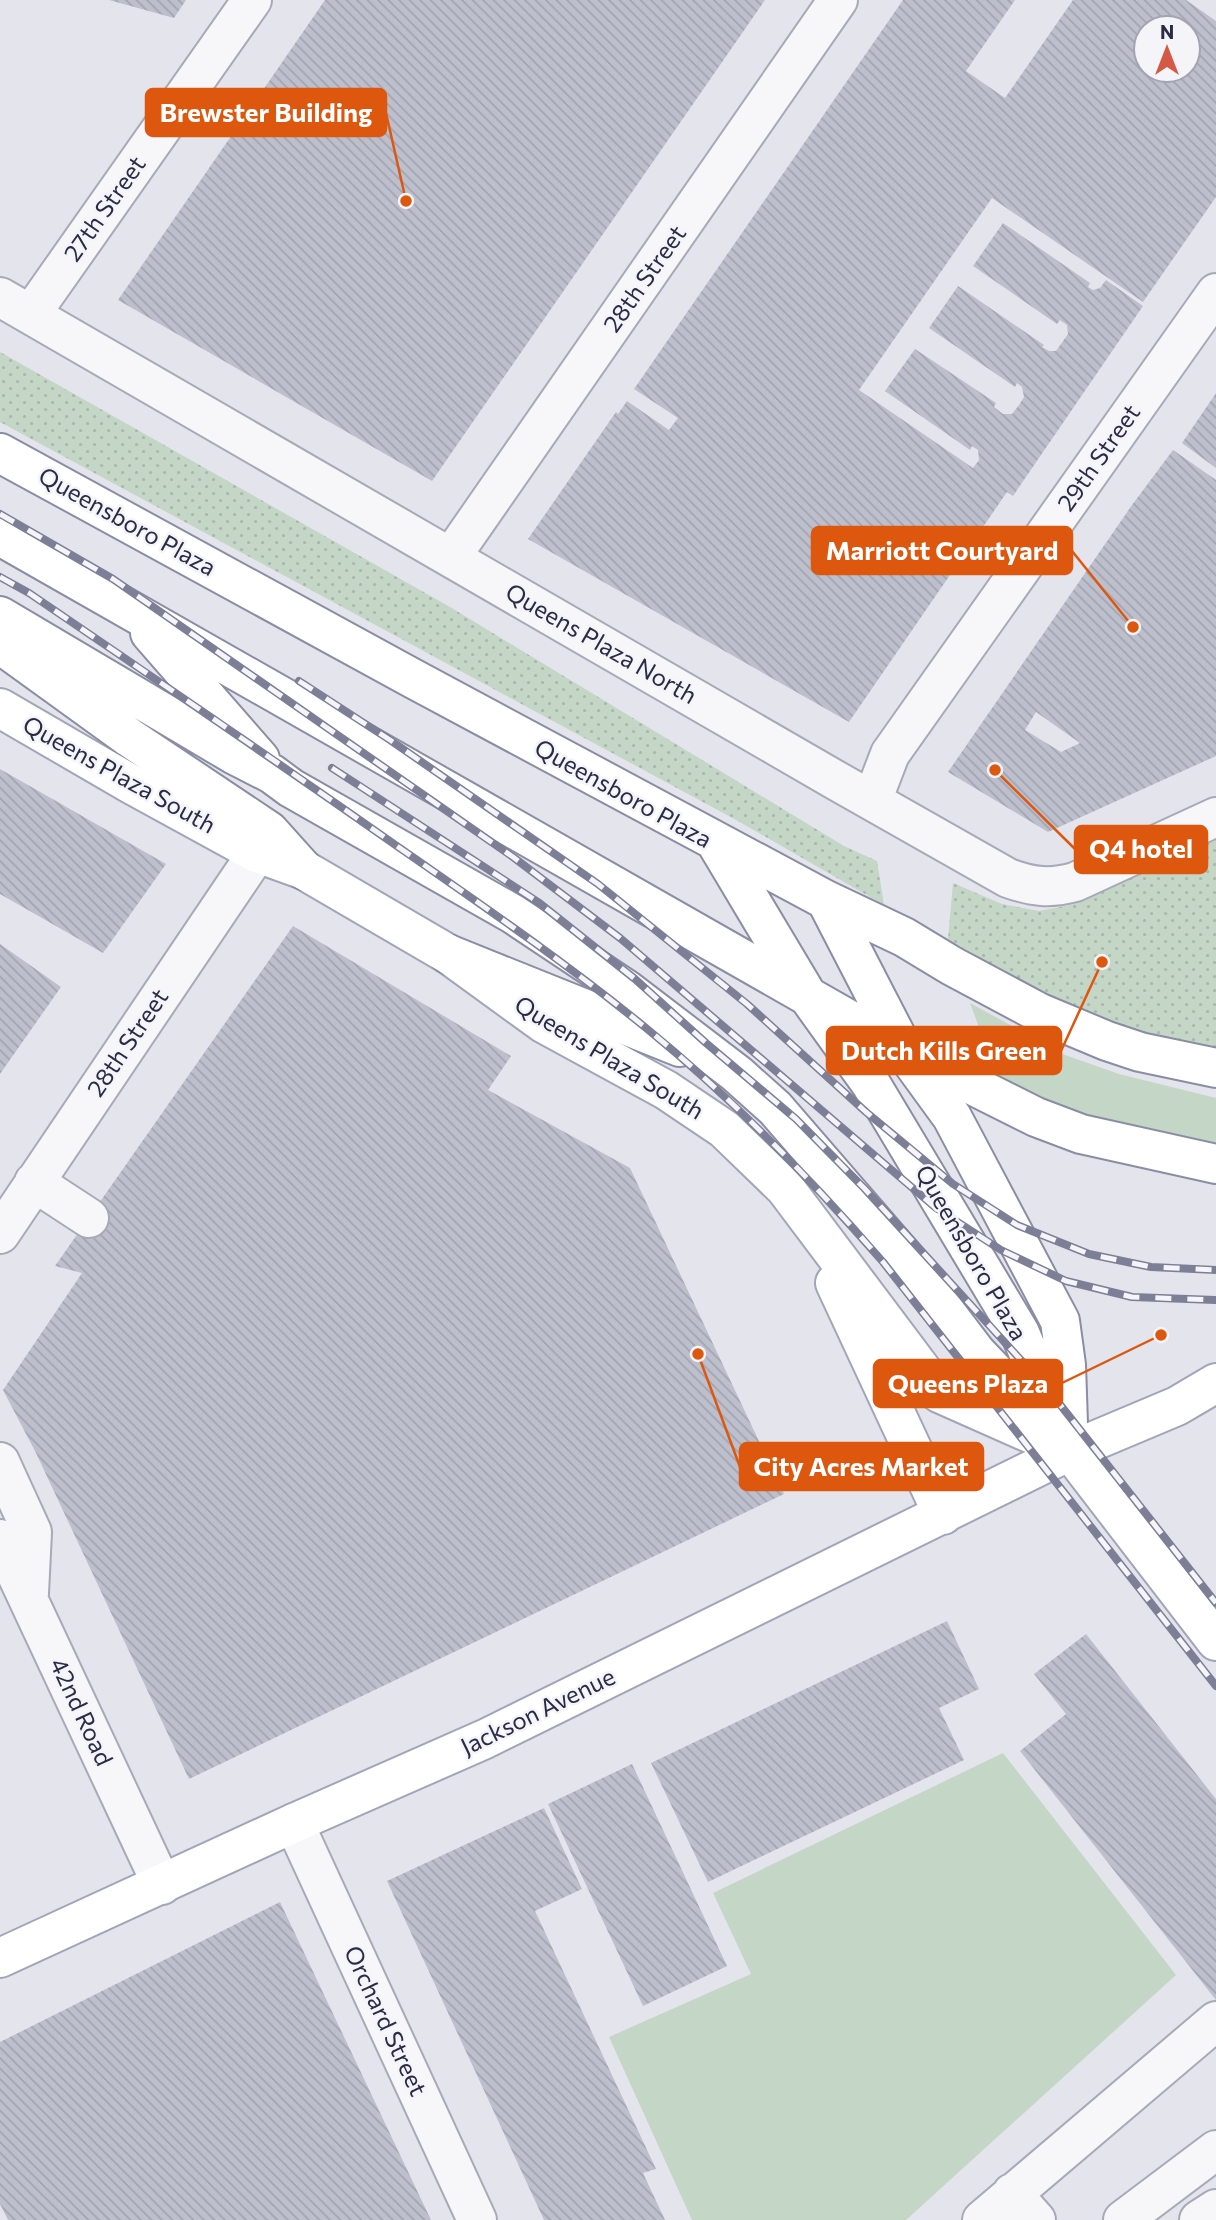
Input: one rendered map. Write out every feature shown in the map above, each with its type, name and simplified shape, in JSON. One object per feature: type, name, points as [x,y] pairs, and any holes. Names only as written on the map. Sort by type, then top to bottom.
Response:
[{"type":"main road","name":"Queensboro Plaza","points":[[0,453],[715,841],[807,995],[871,1084],[1020,1333],[1070,1451]]},
{"type":"main road","points":[[0,536],[904,1051],[1037,1117],[1081,1134],[1216,1164]]},
{"type":"main road","points":[[130,610],[272,774]]},
{"type":"main road","name":"Queensboro Plaza","points":[[0,616],[233,754],[272,774],[291,788],[513,914],[627,990],[728,1067],[775,1108],[903,1256],[976,1352],[1070,1451]]},
{"type":"main road","points":[[0,644],[130,738],[269,831],[304,870]]},
{"type":"main road","name":"Queens Plaza South","points":[[0,708],[131,785],[257,853],[304,870],[448,954],[542,1024],[696,1108],[724,1129],[785,1188],[939,1393],[1070,1451]]},
{"type":"main road","points":[[715,841],[826,900],[904,937],[1029,1007],[1140,1052],[1216,1068]]},
{"type":"main road","points":[[826,900],[904,1051],[953,1116],[1060,1321],[1066,1365],[1070,1451],[1216,1641]]},
{"type":"main road","points":[[448,954],[728,1067]]},
{"type":"main road","points":[[785,1188],[853,1319],[943,1515]]},
{"type":"main road","name":"Jackson Avenue","points":[[0,1958],[485,1739],[1070,1451],[1177,1406],[1216,1383]]},
{"type":"street","name":"27th Street","points":[[16,306],[252,0]]},
{"type":"street","name":"28th Street","points":[[451,558],[838,0]]},
{"type":"street","name":"29th Street","points":[[872,800],[890,754],[1216,293]]},
{"type":"street","name":"Queens Plaza North","points":[[16,306],[1009,877],[1036,887],[1059,887],[1089,877],[1216,817]]},
{"type":"street","name":"28th Street","points":[[0,1234],[257,853]]},
{"type":"street","points":[[34,1182],[89,1218]]},
{"type":"street","points":[[0,1462],[32,1532],[28,1599]]},
{"type":"street","name":"42nd Road","points":[[0,1539],[162,1885]]},
{"type":"street","name":"Orchard Street","points":[[294,1823],[477,2220]]},
{"type":"street","points":[[982,2220],[1024,2207],[1216,2021]]},
{"type":"street","points":[[1123,2220],[1216,2150]]},
{"type":"street","points":[[1199,2220],[1216,2209]]},
{"type":"green space","points":[[0,352],[450,607],[844,846],[877,861],[884,905],[738,821],[0,422]]},
{"type":"green space","points":[[1216,837],[1216,1050],[1129,1032],[1028,985],[948,939],[953,883],[1002,904],[1039,911],[1075,904]]},
{"type":"green space","points":[[970,1003],[1065,1055],[1119,1074],[1216,1098],[1216,1145],[1063,1109],[997,1076]]},
{"type":"green space","points":[[1003,1753],[1176,1975],[906,2220],[692,2220],[609,2037],[751,1974],[713,1893]]},
{"type":"building","points":[[109,0],[186,0],[174,18]]},
{"type":"building","points":[[325,0],[765,0],[432,481],[118,300]]},
{"type":"building","points":[[903,0],[1015,0],[966,71],[1005,98],[1073,0],[1186,0],[1216,21],[1216,197],[1143,302],[992,198],[859,390],[973,468],[979,460],[978,450],[972,446],[970,450],[885,391],[915,349],[996,403],[994,407],[1003,414],[1012,414],[1019,405],[1024,397],[1022,387],[1017,383],[1015,387],[929,328],[958,286],[1049,351],[1056,351],[1068,334],[1067,325],[1060,320],[1057,324],[973,266],[1003,223],[1090,283],[1088,287],[1093,290],[1100,288],[1106,280],[1143,306],[1013,496],[1007,492],[849,722],[528,539],[616,412],[618,414],[627,401],[669,430],[678,418],[634,389]]},
{"type":"building","points":[[1216,393],[1216,468],[1182,443]]},
{"type":"building","points":[[1173,450],[1216,480],[1216,756],[1048,832],[948,772],[1132,505]],"holes":[[[1036,712],[1080,743],[1061,752],[1025,730]]]},
{"type":"building","points":[[0,769],[166,864],[103,953],[0,894]]},
{"type":"building","points":[[293,926],[511,1056],[488,1090],[630,1168],[784,1494],[189,1779],[36,1453],[3,1390],[82,1273],[55,1266]]},
{"type":"building","points":[[0,944],[61,987],[0,1074]]},
{"type":"building","points":[[947,1621],[979,1689],[939,1708],[964,1760],[708,1882],[651,1763]]},
{"type":"building","points":[[1086,1634],[1216,1799],[1216,2000],[1020,1751],[1066,1714],[1034,1674]]},
{"type":"building","points":[[632,1764],[727,1966],[643,2006],[548,1804]]},
{"type":"building","points":[[544,1808],[582,1889],[535,1911],[656,2169],[643,2173],[665,2220],[544,2220],[387,1881]]},
{"type":"building","points":[[280,1902],[431,2220],[8,2220],[0,2204],[0,2042]]},
{"type":"railway","points":[[0,514],[113,579],[513,857],[620,938],[936,1208],[1001,1250],[1066,1281],[1132,1297],[1216,1300]]},
{"type":"railway","points":[[0,577],[29,593],[166,686],[522,933],[615,1004],[709,1082],[799,1170],[883,1262],[1216,1686]]},
{"type":"railway","points":[[299,681],[390,740],[598,884],[747,1004],[866,1112],[953,1184],[1017,1225],[1089,1254],[1151,1267],[1216,1270]]},
{"type":"railway","points":[[332,768],[538,902],[635,979],[796,1119],[864,1188],[1051,1393],[1216,1603]]},
{"type":"place","name":"Brewster Building","points":[[406,201]]},
{"type":"place","name":"Marriott Courtyard","points":[[1133,627]]},
{"type":"place","name":"Q4 hotel","points":[[995,770]]},
{"type":"place","name":"Dutch Kills Green","points":[[1102,962]]},
{"type":"place","name":"Queens Plaza","points":[[1161,1335]]},
{"type":"place","name":"City Acres Market","points":[[698,1354]]}]
